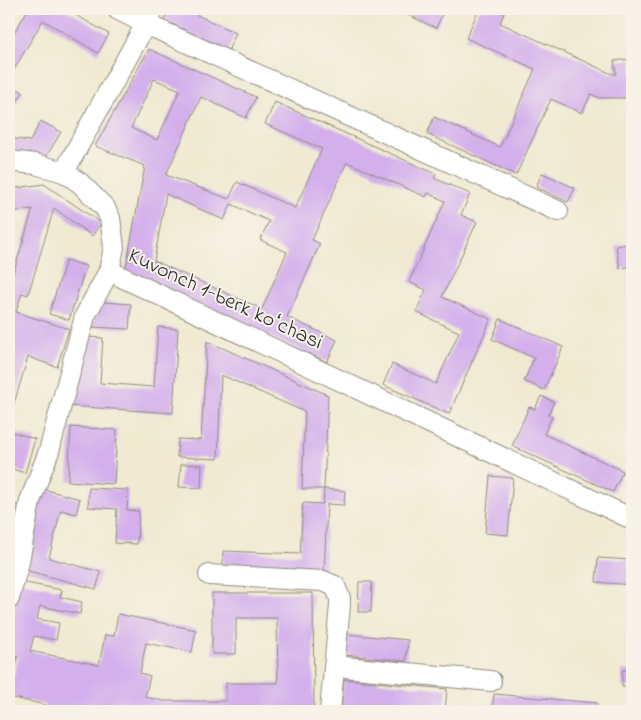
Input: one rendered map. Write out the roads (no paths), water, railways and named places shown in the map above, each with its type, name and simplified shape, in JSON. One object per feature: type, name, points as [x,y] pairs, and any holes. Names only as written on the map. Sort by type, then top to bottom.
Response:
[{"type":"street","points":[[117,9],[150,16],[558,211]]},
{"type":"street","points":[[64,172],[150,16]]},
{"type":"street","points":[[9,161],[35,164],[64,172],[80,183],[97,199],[110,218],[114,248],[108,271]]},
{"type":"street","name":"Kuvonch 1-berk koʻchasi","points":[[9,599],[19,562],[30,500],[49,451],[85,316],[108,271],[632,519]]},
{"type":"street","points":[[209,575],[331,582],[338,590],[340,598],[330,711]]},
{"type":"street","points":[[334,666],[491,681]]}]
